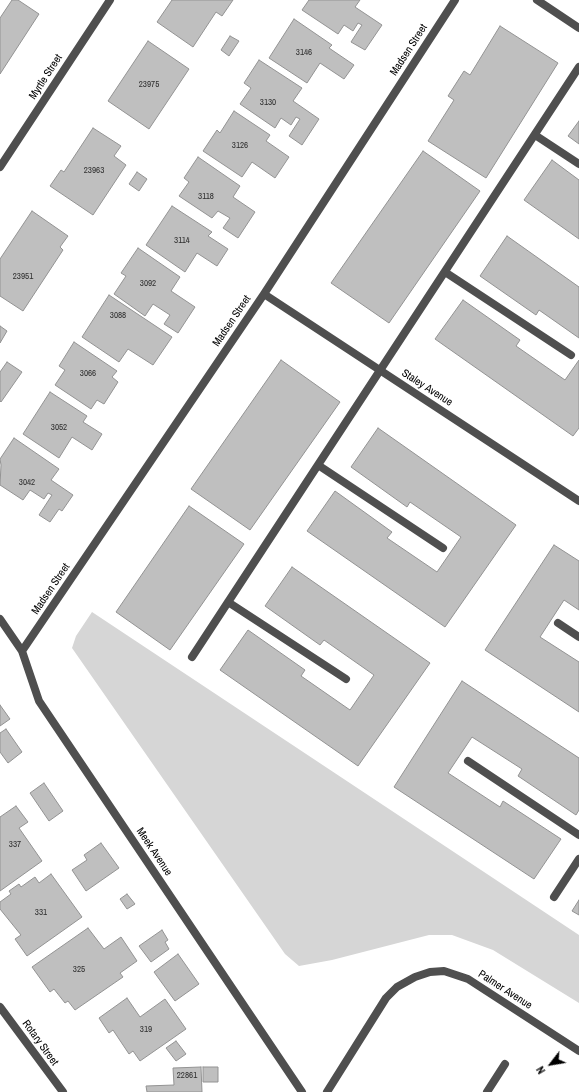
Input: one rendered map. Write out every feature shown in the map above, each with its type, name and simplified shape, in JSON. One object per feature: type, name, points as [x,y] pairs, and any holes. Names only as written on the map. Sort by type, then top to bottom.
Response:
[{"type":"street","name":"Myrtle Street","points":[[0,167],[110,0]]},
{"type":"street","name":"Madsen Street","points":[[22,651],[264,294],[455,0]]},
{"type":"street","points":[[537,0],[579,28]]},
{"type":"street","points":[[192,657],[579,67]]},
{"type":"street","points":[[535,135],[579,164]]},
{"type":"street","points":[[445,272],[571,354]]},
{"type":"street","name":"Staley Avenue","points":[[264,294],[579,501]]},
{"type":"street","points":[[318,465],[444,548]]},
{"type":"street","points":[[228,602],[346,678]]},
{"type":"street","name":"Meek Avenue","points":[[0,619],[22,651],[39,701],[302,1092]]},
{"type":"street","points":[[558,623],[579,637]]},
{"type":"street","points":[[468,761],[579,835]]},
{"type":"street","points":[[554,897],[579,859]]},
{"type":"street","name":"Palmer Avenue","points":[[327,1092],[386,998],[397,987],[416,977],[430,972],[444,971],[468,979],[579,1051]]},
{"type":"street","name":"Rotary Street","points":[[0,1007],[63,1092]]},
{"type":"street","points":[[487,1092],[505,1064]]},
{"type":"shaded area","points":[[92,612],[579,935],[579,1003],[493,950],[452,935],[429,935],[332,960],[299,966],[285,954],[72,648],[76,636]]},
{"type":"building","points":[[12,0],[18,0],[39,14],[0,74],[0,18]]},
{"type":"building","points":[[172,0],[233,0],[222,16],[216,12],[193,47],[157,22]]},
{"type":"building","points":[[309,0],[360,0],[355,7],[382,25],[365,50],[351,42],[362,25],[358,23],[353,31],[344,25],[338,34],[302,10]]},
{"type":"building","points":[[294,19],[332,45],[329,48],[354,65],[344,79],[320,63],[307,83],[269,58]]},
{"type":"building","points":[[500,26],[558,63],[486,178],[428,141],[454,100],[448,96],[464,71],[470,75]]},
{"type":"building","points":[[230,36],[239,41],[229,56],[221,50]]},
{"type":"building","points":[[148,41],[189,69],[149,129],[108,101]]},
{"type":"building","points":[[259,60],[302,88],[293,101],[319,119],[302,145],[289,136],[300,119],[296,117],[291,125],[281,118],[275,128],[240,104],[251,88],[244,83]]},
{"type":"building","points":[[234,111],[270,135],[266,141],[289,157],[275,178],[252,162],[242,177],[203,151],[217,130],[220,133]]},
{"type":"building","points":[[579,121],[579,144],[568,136]]},
{"type":"building","points":[[93,128],[121,146],[114,156],[126,165],[93,215],[50,186],[61,170],[64,172]]},
{"type":"building","points":[[423,151],[480,191],[389,323],[331,283]]},
{"type":"building","points":[[198,157],[240,186],[233,197],[255,212],[238,238],[223,228],[230,218],[218,211],[212,218],[179,196],[189,182],[184,178]]},
{"type":"building","points":[[552,160],[579,180],[579,239],[524,200]]},
{"type":"building","points":[[137,172],[147,179],[139,191],[129,184]]},
{"type":"building","points":[[172,206],[212,232],[208,236],[228,249],[217,266],[197,253],[185,272],[146,245]]},
{"type":"building","points":[[32,211],[68,236],[60,247],[63,250],[23,311],[0,296],[0,259]]},
{"type":"building","points":[[507,236],[579,287],[579,338],[539,310],[536,315],[480,276]]},
{"type":"building","points":[[138,248],[180,277],[171,291],[195,307],[178,333],[164,324],[170,315],[153,304],[145,316],[114,294],[126,276],[121,273]]},
{"type":"building","points":[[109,295],[172,337],[153,365],[128,349],[119,362],[82,337]]},
{"type":"building","points":[[463,300],[520,340],[516,346],[565,380],[579,360],[579,428],[573,436],[435,339]]},
{"type":"building","points":[[0,326],[7,331],[0,343]]},
{"type":"building","points":[[74,342],[117,371],[112,377],[118,382],[104,404],[97,400],[91,409],[55,385],[65,370],[59,366]]},
{"type":"building","points":[[281,360],[340,402],[250,530],[191,489]]},
{"type":"building","points":[[7,362],[22,372],[1,402],[0,372]]},
{"type":"building","points":[[50,392],[87,416],[83,422],[102,434],[92,450],[72,437],[59,458],[23,434]]},
{"type":"building","points":[[378,428],[516,525],[445,627],[307,531],[335,491],[392,532],[387,538],[437,572],[461,537],[410,502],[407,507],[351,467]]},
{"type":"building","points":[[14,438],[59,469],[51,480],[73,495],[62,511],[59,509],[50,522],[39,515],[52,495],[48,493],[44,499],[30,490],[23,500],[0,485],[0,459]]},
{"type":"building","points":[[189,506],[244,544],[170,650],[116,612]]},
{"type":"building","points":[[554,545],[579,561],[579,610],[564,600],[540,637],[579,662],[579,712],[485,650]]},
{"type":"building","points":[[292,567],[430,663],[358,766],[220,670],[248,630],[305,670],[301,676],[350,710],[374,675],[324,640],[320,645],[265,606]]},
{"type":"building","points":[[462,681],[579,758],[579,810],[576,815],[518,776],[522,769],[472,737],[448,773],[500,807],[503,801],[561,839],[534,879],[394,787]]},
{"type":"building","points":[[0,705],[10,719],[0,726]]},
{"type":"building","points":[[6,729],[22,752],[8,763],[0,752],[0,733]]},
{"type":"building","points":[[44,783],[63,811],[49,821],[30,793]]},
{"type":"building","points":[[16,806],[28,822],[19,828],[42,861],[0,891],[0,817]]},
{"type":"building","points":[[101,843],[119,868],[86,891],[72,870],[87,860],[84,855]]},
{"type":"building","points":[[51,874],[82,917],[27,956],[15,939],[21,935],[0,909],[0,902],[11,894],[9,891],[19,884],[21,887],[35,877],[39,883]]},
{"type":"building","points":[[127,894],[135,904],[127,909],[120,899]]},
{"type":"building","points":[[579,900],[579,915],[572,911]]},
{"type":"building","points":[[88,928],[104,949],[121,937],[137,961],[120,973],[123,977],[75,1010],[68,1001],[65,1003],[54,989],[50,992],[32,967]]},
{"type":"building","points":[[162,930],[168,940],[165,942],[169,949],[151,962],[139,946]]},
{"type":"building","points":[[178,954],[199,984],[175,1001],[154,972]]},
{"type":"building","points":[[127,998],[140,1017],[165,999],[186,1029],[140,1061],[133,1051],[129,1054],[113,1030],[109,1033],[99,1018]]},
{"type":"building","points":[[176,1041],[186,1054],[176,1061],[166,1048]]},
{"type":"building","points":[[201,1067],[202,1092],[147,1092],[146,1086],[174,1085],[173,1068]]},
{"type":"building","points":[[203,1067],[218,1067],[218,1082],[203,1082]]}]
